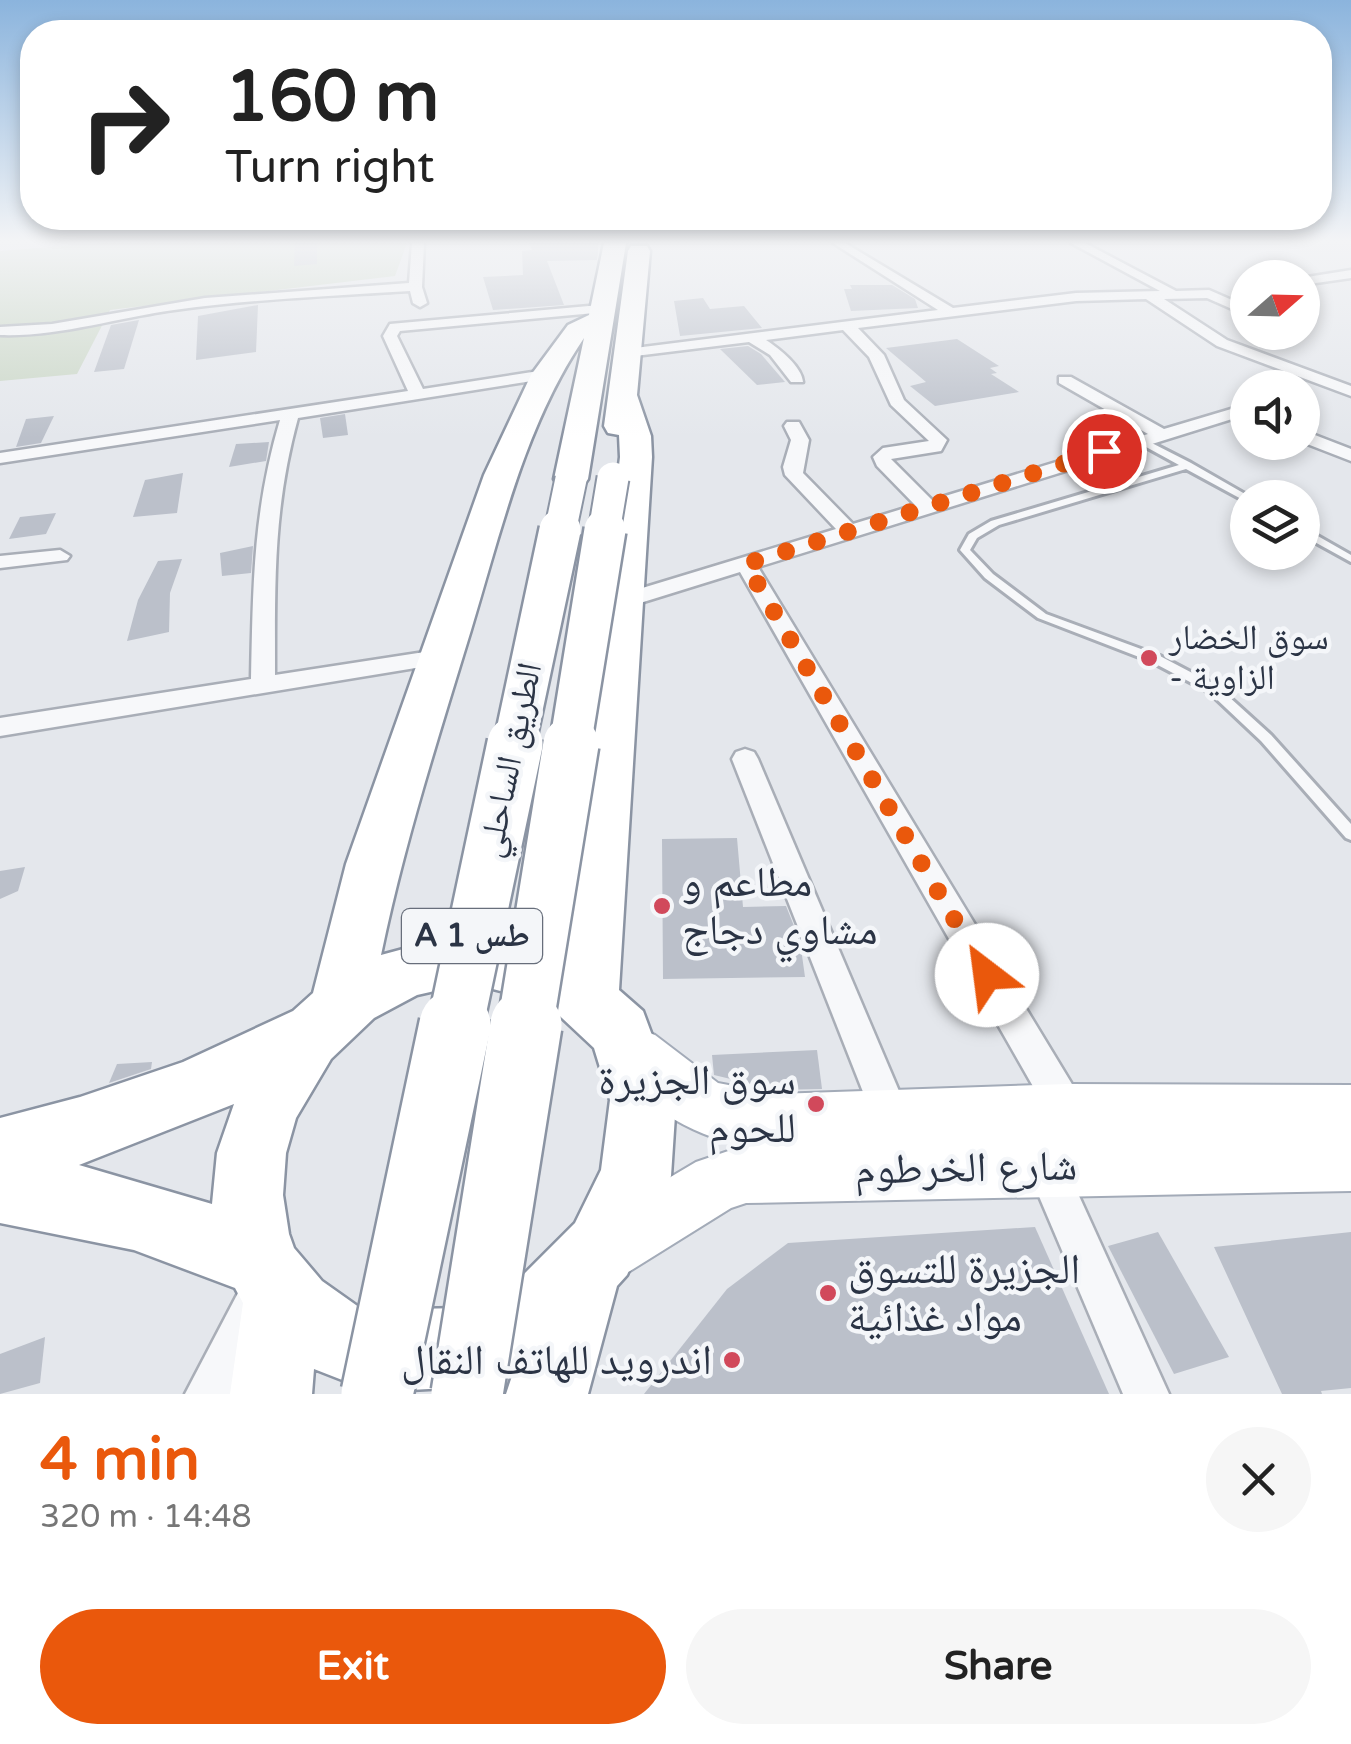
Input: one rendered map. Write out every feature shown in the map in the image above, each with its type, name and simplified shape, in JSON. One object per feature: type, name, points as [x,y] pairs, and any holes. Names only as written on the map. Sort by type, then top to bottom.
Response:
[{"type":"highway","name":"الطريق الساحلي","points":[[467,1394],[592,478],[601,308]]},
{"type":"highway","name":"الطريق الساحلي","points":[[377,1394],[592,478],[625,374],[632,308]]},
{"type":"highway","points":[[271,1394],[271,1278],[248,1213],[250,1162],[262,1113],[285,1068],[328,1019],[373,864],[444,657],[495,491],[545,375],[577,330],[599,315]]},
{"type":"highway","points":[[608,1020],[604,791],[636,457],[625,374]]},
{"type":"highway","points":[[0,1152],[139,1113],[205,1087],[328,1019],[382,981],[426,964],[470,957],[513,959],[553,972],[608,1020],[643,1092],[644,1144],[630,1198],[592,1265],[547,1394]]},
{"type":"highway","points":[[0,1188],[123,1210],[213,1238],[271,1278],[320,1330],[369,1352],[425,1356],[483,1344],[537,1316],[592,1265]]},
{"type":"main road","name":"شارع الخرطوم","points":[[608,1020],[679,1094],[714,1112],[776,1122],[1068,1112],[1351,1113]]},
{"type":"main road","name":"شارع الخرطوم","points":[[592,1265],[717,1183],[746,1174],[1351,1162]]},
{"type":"street","points":[[0,331],[70,329],[168,308]]},
{"type":"street","points":[[422,308],[427,322]]},
{"type":"street","points":[[944,308],[948,311]]},
{"type":"street","points":[[625,374],[752,338],[975,308]]},
{"type":"street","points":[[1168,308],[1222,343],[1351,391]]},
{"type":"street","points":[[417,394],[390,336],[395,327],[427,322],[599,315]]},
{"type":"street","points":[[846,325],[876,355],[898,402],[938,440],[935,447],[890,452],[882,457],[926,505]]},
{"type":"street","points":[[752,338],[775,352],[797,379]]},
{"type":"street","points":[[1320,386],[1351,374]]},
{"type":"street","points":[[0,458],[545,375]]},
{"type":"street","points":[[1066,380],[1162,435]]},
{"type":"street","points":[[263,684],[264,530],[273,474],[291,412]]},
{"type":"street","points":[[624,601],[1230,414]]},
{"type":"street","points":[[793,426],[800,440],[792,467],[794,475],[849,531]]},
{"type":"street","points":[[1320,443],[1351,456]]},
{"type":"street","points":[[0,562],[60,556]]},
{"type":"street","points":[[746,564],[1068,1112]]},
{"type":"street","points":[[0,727],[444,657]]},
{"type":"street","points":[[744,760],[891,1116]]},
{"type":"street","points":[[1046,1168],[1146,1394]]},
{"type":"street","points":[[208,1394],[271,1278]]},
{"type":"lane","points":[[1140,440],[1230,489]]},
{"type":"lane","points":[[1188,465],[995,522],[972,536],[965,550],[989,576],[1042,616],[1156,659],[1213,689],[1266,738],[1351,834]]},
{"type":"lane","points":[[1320,541],[1351,559]]},
{"type":"green space","points":[[0,308],[126,308],[110,310],[77,374],[0,381]]},
{"type":"building","points":[[258,308],[256,352],[196,360],[198,316]]},
{"type":"building","points":[[675,308],[746,308],[762,328],[680,336]]},
{"type":"building","points":[[850,308],[917,308],[851,311]]},
{"type":"building","points":[[139,320],[124,369],[94,372],[111,325]]},
{"type":"building","points":[[957,339],[999,366],[990,368],[997,373],[991,374],[1019,392],[935,406],[910,386],[926,382],[886,348]]},
{"type":"building","points":[[748,346],[761,354],[785,382],[757,385],[720,349]]},
{"type":"building","points":[[345,414],[348,435],[323,438],[320,418]]},
{"type":"building","points":[[54,416],[41,443],[16,447],[26,419]]},
{"type":"building","points":[[269,442],[266,461],[229,467],[236,444]]},
{"type":"building","points":[[183,473],[177,513],[133,517],[145,480]]},
{"type":"building","points":[[56,513],[46,534],[9,539],[20,517]]},
{"type":"building","points":[[253,546],[251,573],[222,576],[220,553]]},
{"type":"building","points":[[182,559],[170,593],[169,632],[127,641],[138,600],[158,561]]},
{"type":"building","points":[[737,838],[743,907],[786,906],[800,941],[805,977],[663,979],[662,839]]},
{"type":"building","points":[[25,867],[18,891],[0,899],[0,871]]},
{"type":"building","points":[[817,1050],[822,1089],[776,1090],[714,1075],[712,1055]]},
{"type":"building","points":[[152,1062],[151,1069],[109,1083],[117,1064]]},
{"type":"building","points":[[1035,1227],[1109,1394],[644,1394],[727,1289],[788,1243]]},
{"type":"building","points":[[1158,1232],[1229,1357],[1174,1374],[1108,1246]]},
{"type":"building","points":[[1351,1232],[1351,1388],[1321,1391],[1322,1394],[1282,1394],[1214,1247]]},
{"type":"building","points":[[45,1337],[40,1383],[0,1394],[0,1354]]},
{"type":"place","name":"سوق الخضار - الزاوية","points":[[1149,658]]},
{"type":"place","name":"مطاعم و مشاوي دجاج","points":[[662,906]]},
{"type":"place","name":"سوق الجزيرة للحوم","points":[[816,1104]]},
{"type":"place","name":"الجزيرة للتسوق مواد غذائية","points":[[828,1293]]},
{"type":"place","name":"اندرويد للهاتف النقال","points":[[732,1360]]},
{"type":"route","points":[[987,975],[746,564],[1104,451]]}]
